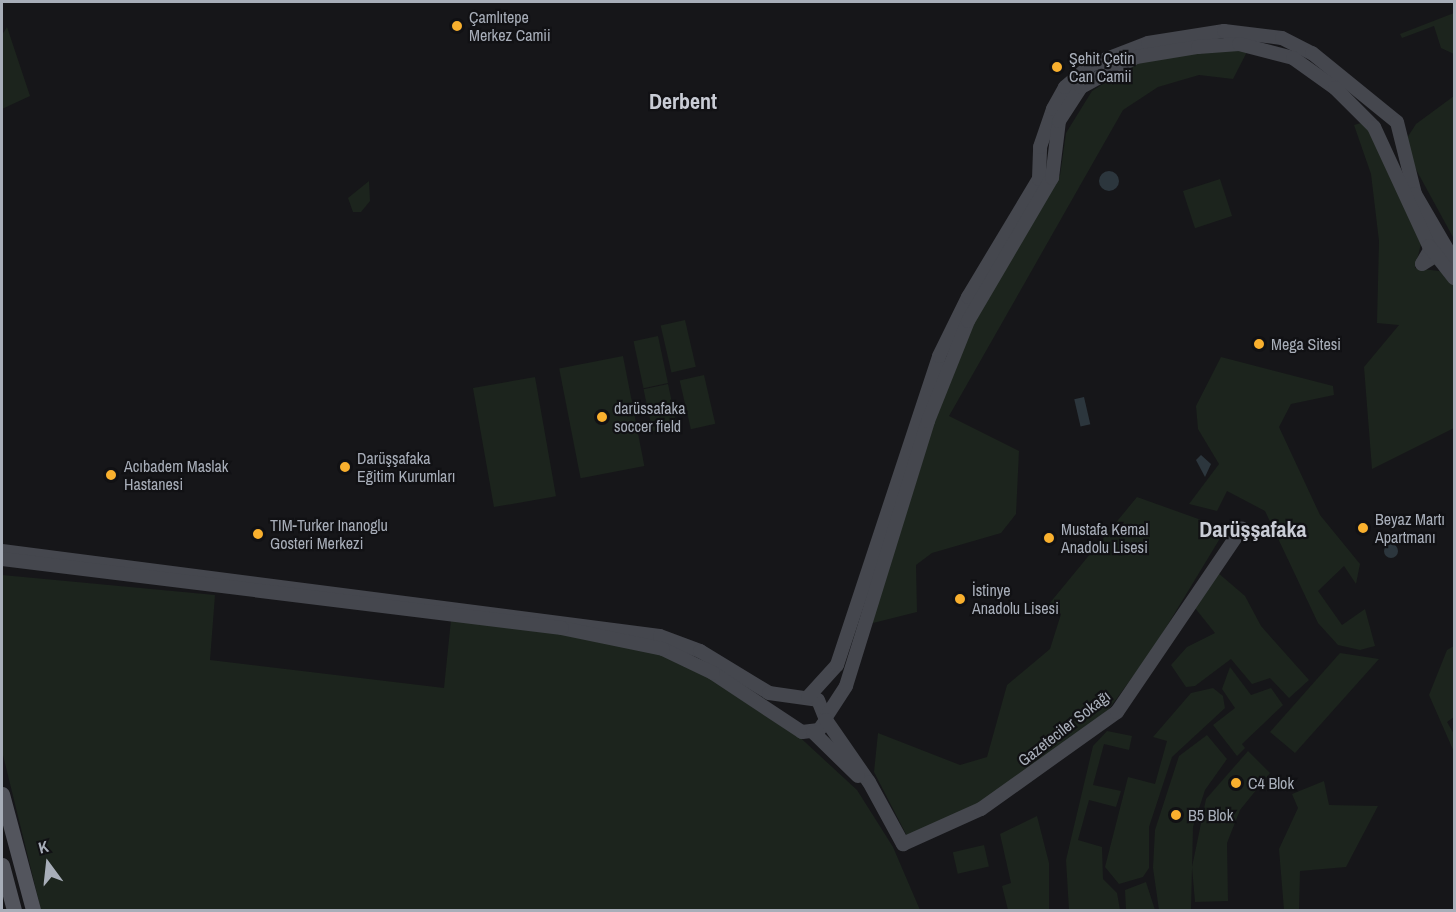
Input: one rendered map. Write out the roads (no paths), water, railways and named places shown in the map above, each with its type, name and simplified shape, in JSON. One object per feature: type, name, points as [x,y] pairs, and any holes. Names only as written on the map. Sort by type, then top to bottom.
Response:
[{"type":"main road","points":[[791,719],[794,704],[805,698],[837,665],[939,356],[968,297],[1039,179],[1041,141],[1065,87],[1116,52],[1224,31],[1282,38],[1312,53],[1397,122],[1407,174],[1437,248]]},
{"type":"main road","points":[[813,732],[826,718],[846,686],[925,432],[968,321],[1052,178],[1059,121],[1082,87],[1136,57],[1239,45],[1277,52],[1313,69],[1385,141],[1398,133]]},
{"type":"main road","points":[[1375,131],[1388,116]]},
{"type":"main road","points":[[1375,131],[1437,248],[1452,269]]},
{"type":"main road","points":[[1437,248],[1422,264],[1452,269]]},
{"type":"main road","name":"Gazeteciler Sokağı","points":[[872,790],[903,844],[981,809],[1117,712],[1242,528]]},
{"type":"main road","points":[[2,551],[531,620],[681,642],[769,693],[805,698],[822,704],[826,718],[872,790]]},
{"type":"main road","points":[[2,559],[531,620],[663,649],[791,719],[802,732],[813,732],[872,790]]},
{"type":"main road","points":[[2,794],[33,910]]},
{"type":"main road","points":[[2,865],[14,910]]},
{"type":"place","name":"Çamlıtepe Merkez Camii","points":[[457,26]]},
{"type":"place","name":"Şehit Çetin Can Camii","points":[[1057,67]]},
{"type":"place","name":"Mega Sitesi","points":[[1259,344]]},
{"type":"place","name":"darüssafaka soccer field","points":[[602,417]]},
{"type":"place","name":"Darüşşafaka Eğitim Kurumları","points":[[345,467]]},
{"type":"place","name":"Acıbadem Maslak Hastanesi","points":[[111,475]]},
{"type":"place","name":"Beyaz Martı Apartmanı","points":[[1363,528]]},
{"type":"place","name":"TIM-Turker Inanoglu Gosteri Merkezi","points":[[258,534]]},
{"type":"place","name":"Mustafa Kemal Anadolu Lisesi","points":[[1049,538]]},
{"type":"place","name":"İstinye Anadolu Lisesi","points":[[960,599]]},
{"type":"place","name":"C4 Blok","points":[[1236,783]]},
{"type":"place","name":"B5 Blok","points":[[1176,815]]},
{"type":"district","name":"Derbent","points":[[683,102]]},
{"type":"district","name":"Darüşşafaka","points":[[1253,530]]}]
